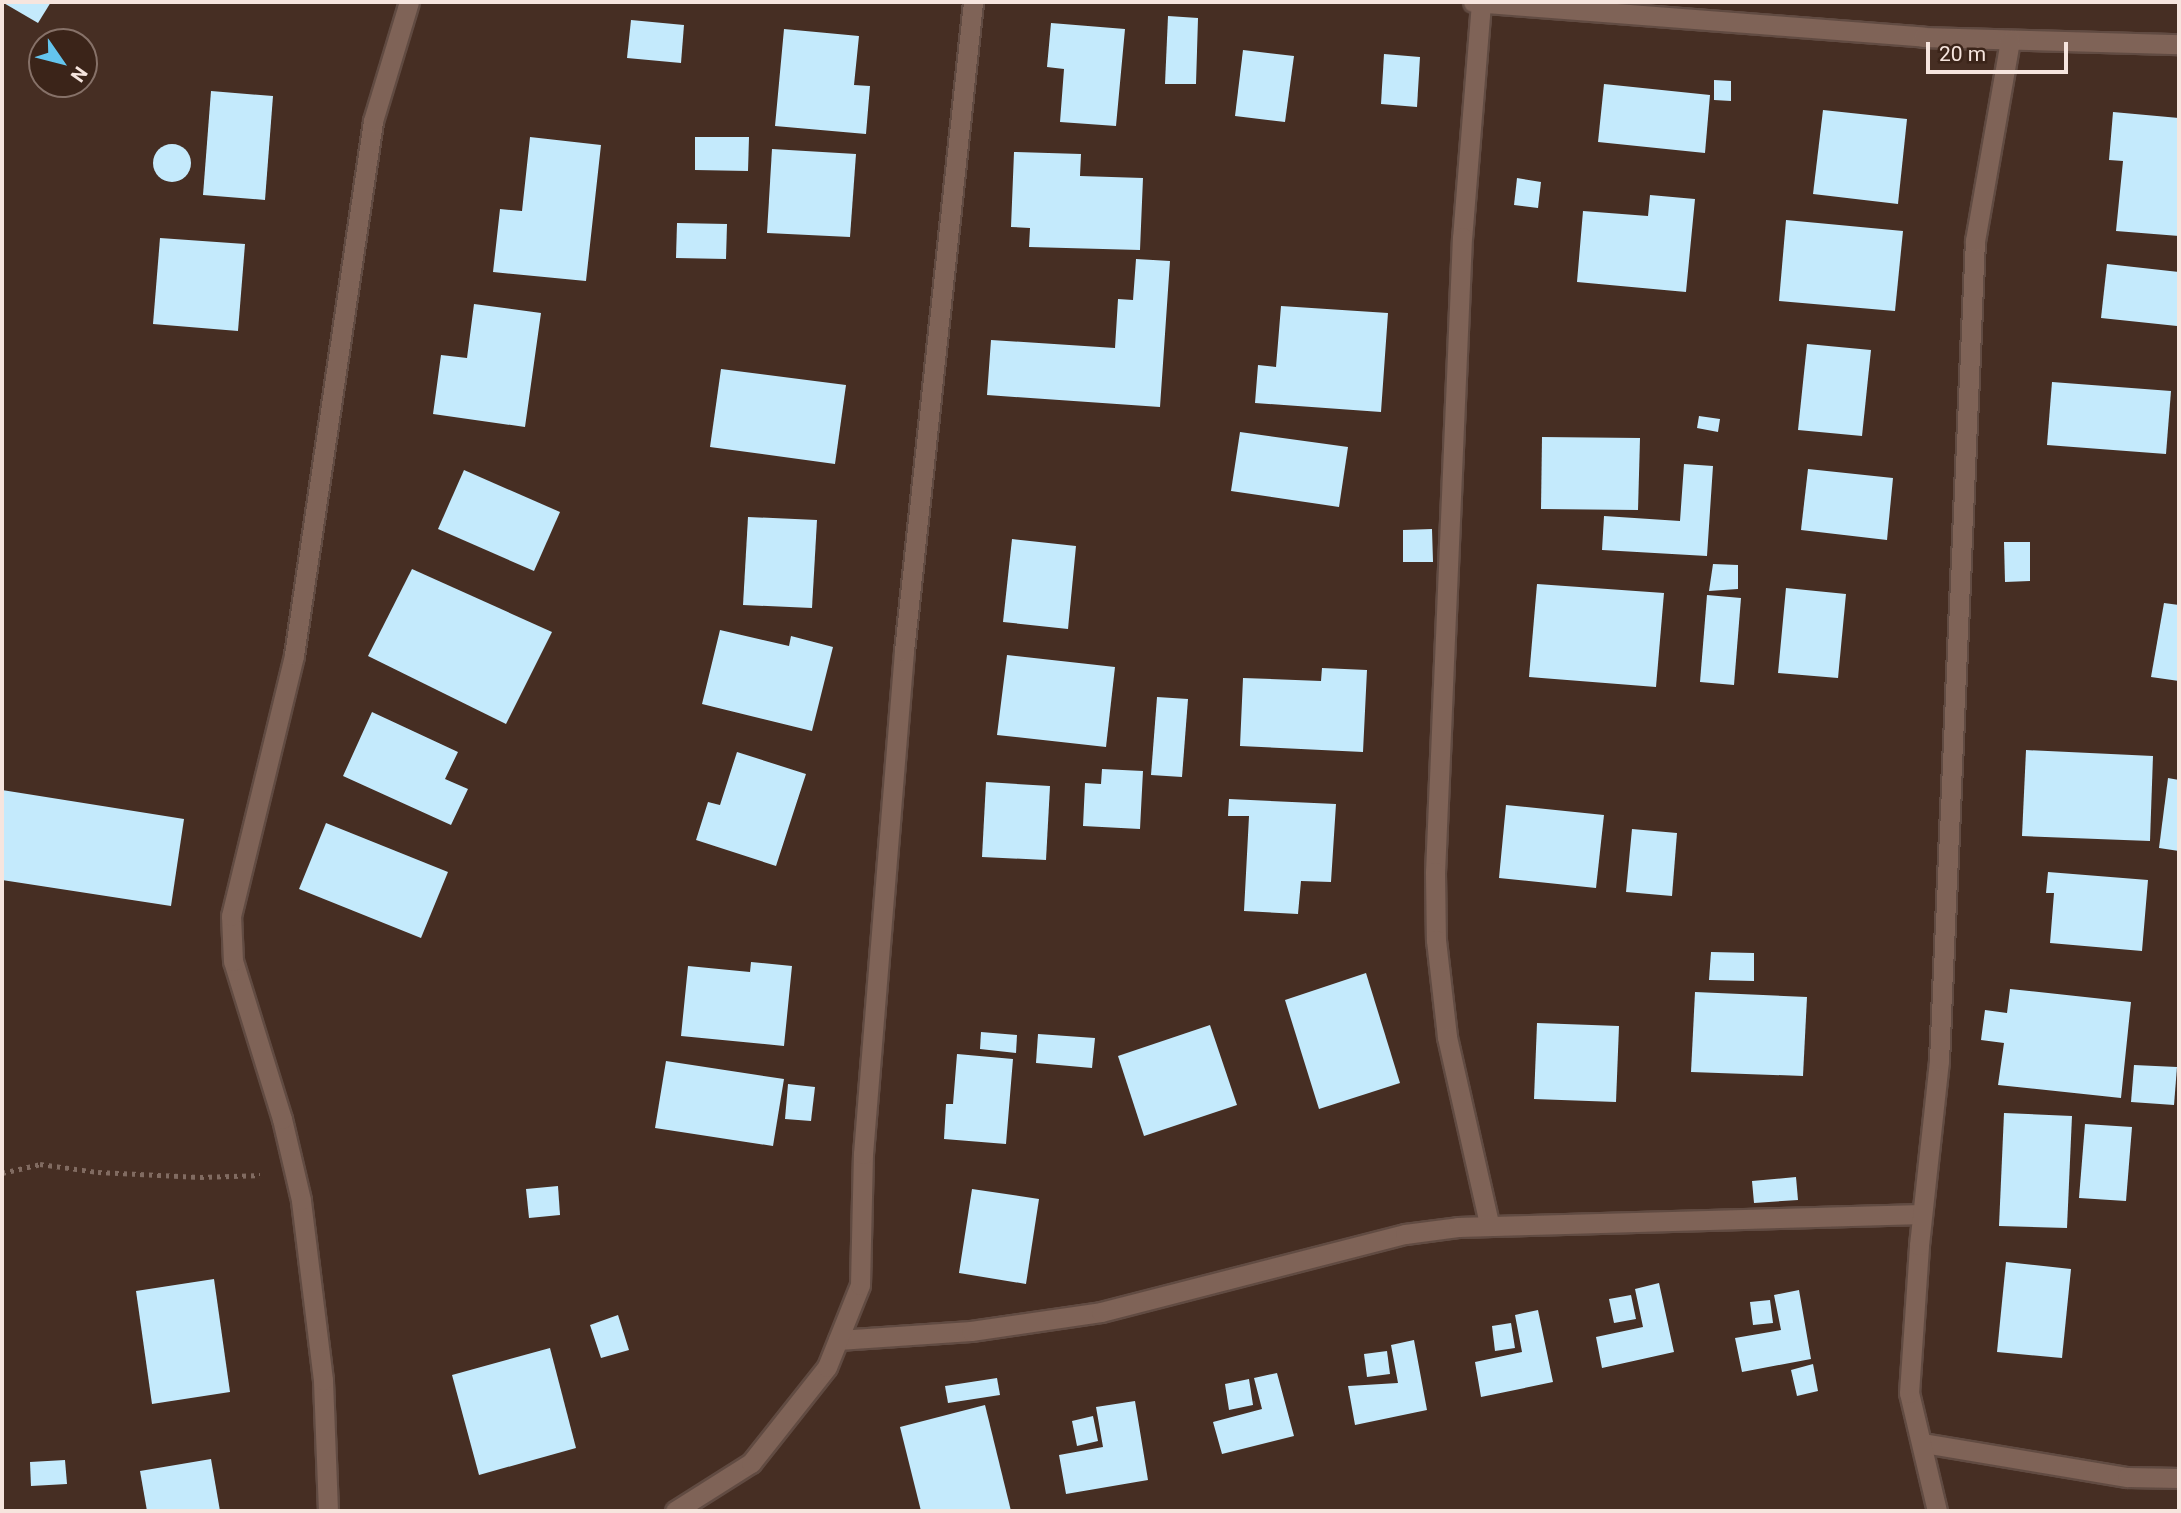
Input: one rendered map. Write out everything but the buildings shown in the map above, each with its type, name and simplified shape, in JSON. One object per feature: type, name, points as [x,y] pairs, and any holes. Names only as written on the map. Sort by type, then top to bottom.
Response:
[{"type":"street","points":[[328,1511],[323,1380],[296,1173],[233,961],[231,916],[294,655],[373,121],[409,2]]},
{"type":"street","points":[[675,1511],[751,1463],[827,1367],[860,1285],[863,1154],[904,651],[973,2]]},
{"type":"street","points":[[1473,2],[2010,41],[2179,44]]},
{"type":"street","points":[[1481,3],[1462,237],[1436,940],[1447,1037],[1489,1223]]},
{"type":"street","points":[[1937,1511],[1909,1393],[1922,1214],[1939,1061],[1975,241],[2010,41]]},
{"type":"street","points":[[838,1340],[971,1331],[1101,1312],[1405,1234],[1489,1223],[1922,1214]]},
{"type":"street","points":[[1923,1443],[2127,1477],[2179,1478]]},
{"type":"path","points":[[2,1173],[40,1164],[200,1177],[296,1173]]}]
